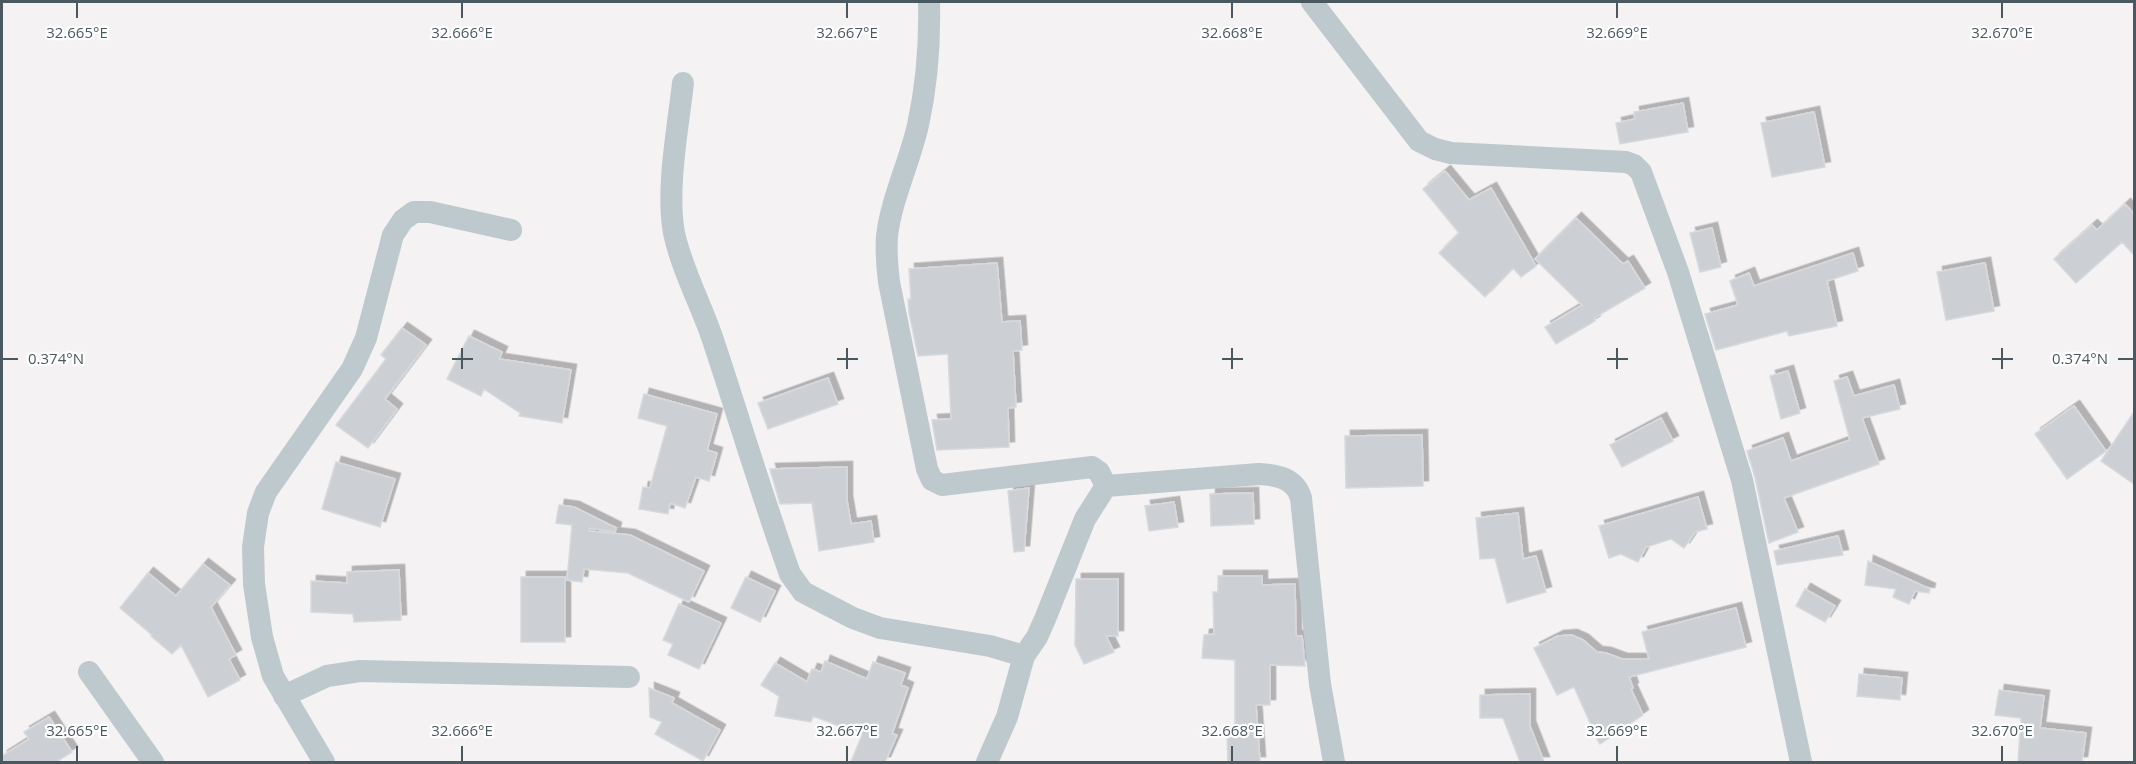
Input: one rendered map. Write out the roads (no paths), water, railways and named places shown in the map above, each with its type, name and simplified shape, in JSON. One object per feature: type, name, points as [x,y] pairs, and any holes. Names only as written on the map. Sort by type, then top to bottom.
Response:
[{"type":"street","points":[[929,2],[930,42],[926,85],[911,156],[887,234],[886,256],[889,282],[927,469],[932,480],[942,485],[1092,467],[1099,472],[1106,486]]},
{"type":"street","points":[[1311,2],[1419,141],[1435,149],[1451,153],[1626,162],[1634,165],[1641,172],[1678,272],[1742,480],[1801,762]]},
{"type":"street","points":[[683,83],[672,184],[674,232],[684,268],[712,337],[765,505],[795,583],[803,592],[820,603],[880,628],[990,646],[1024,656]]},
{"type":"street","points":[[324,762],[273,676],[268,660],[257,613],[254,584],[253,547],[258,513],[266,492],[351,369],[366,338],[393,235],[404,220],[414,212],[430,212],[511,230]]},
{"type":"street","points":[[1106,486],[1259,474],[1286,478],[1298,490],[1320,684],[1334,762]]},
{"type":"street","points":[[987,762],[1007,717],[1024,656],[1037,637],[1085,519],[1106,486]]},
{"type":"street","points":[[284,696],[327,676],[360,671],[629,677]]},
{"type":"street","points":[[89,672],[149,761]]}]
